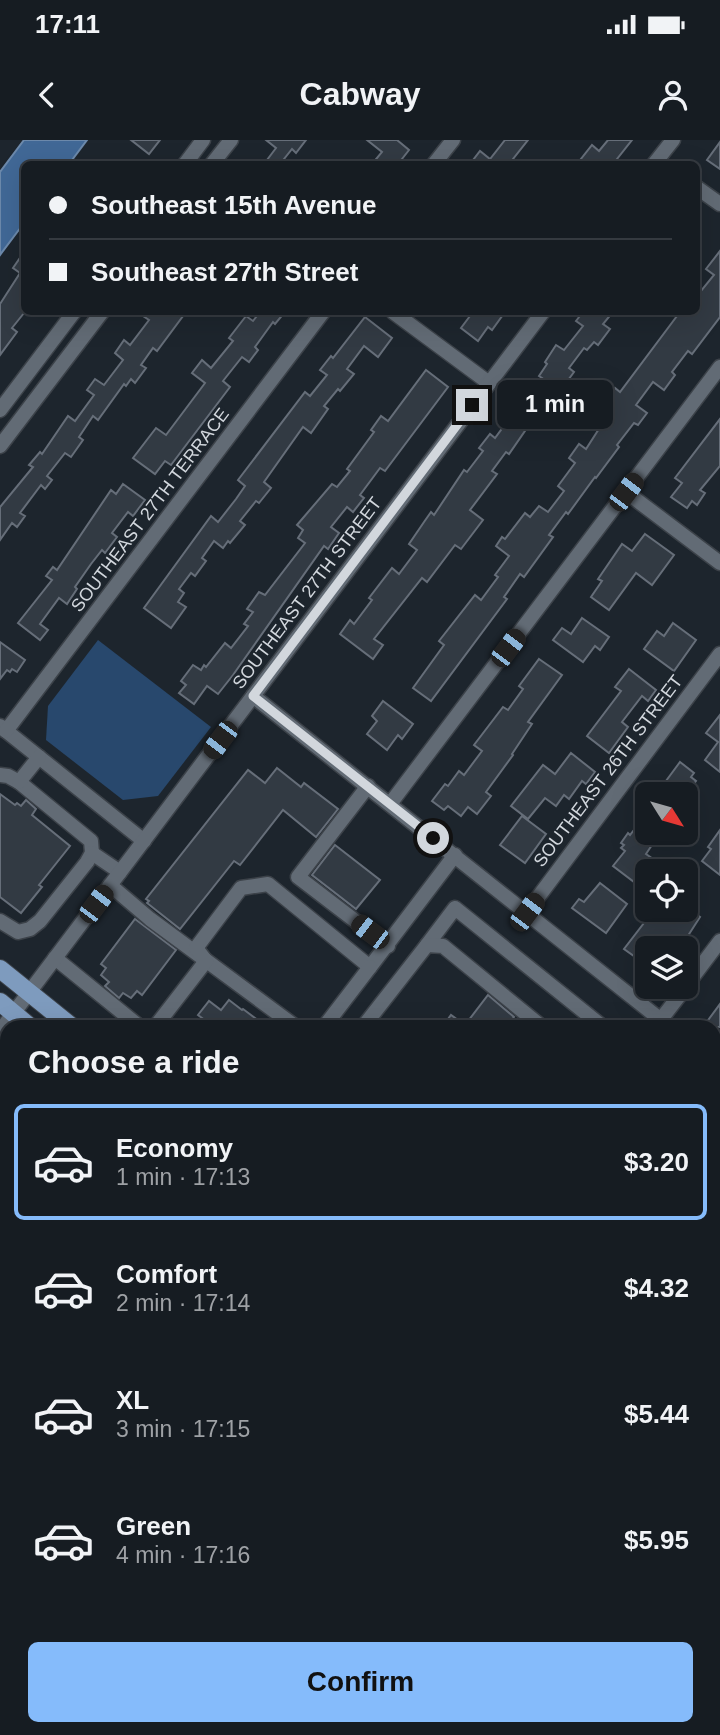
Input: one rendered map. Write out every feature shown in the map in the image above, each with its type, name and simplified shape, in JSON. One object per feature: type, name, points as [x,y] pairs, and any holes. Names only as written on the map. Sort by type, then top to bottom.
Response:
[{"type":"main road","points":[[0,970],[63,1020]]},
{"type":"main road","points":[[7,1008],[22,1020]]},
{"type":"street","points":[[187,161],[203,140]]},
{"type":"street","points":[[214,161],[230,140]]},
{"type":"street","points":[[436,161],[453,140]]},
{"type":"street","points":[[661,161],[673,140]]},
{"type":"street","points":[[700,190],[720,204]]},
{"type":"street","points":[[0,410],[72,315]]},
{"type":"street","points":[[0,446],[100,315]]},
{"type":"street","name":"SOUTHEAST 27TH TERRACE","points":[[3,729],[321,315]]},
{"type":"street","points":[[397,315],[489,383]]},
{"type":"street","name":"SOUTHEAST 27TH STREET","points":[[7,1008],[29,993],[541,315]]},
{"type":"street","points":[[390,804],[720,367]]},
{"type":"street","points":[[626,492],[720,563]]},
{"type":"street","name":"SOUTHEAST 26TH STREET","points":[[527,912],[720,654]]},
{"type":"street","points":[[253,696],[527,912],[653,1020]]},
{"type":"street","points":[[3,729],[144,841]]},
{"type":"street","points":[[19,782],[39,757]]},
{"type":"street","points":[[0,775],[19,782],[91,841],[92,853],[35,926],[18,932],[0,920]]},
{"type":"street","points":[[368,786],[298,877],[388,946]]},
{"type":"street","points":[[92,853],[120,872]]},
{"type":"street","points":[[329,1020],[455,855]]},
{"type":"street","points":[[206,961],[196,948],[242,888],[268,884],[370,967]]},
{"type":"street","points":[[110,885],[286,1020]]},
{"type":"street","points":[[369,1020],[454,908],[594,1020]]},
{"type":"street","points":[[698,971],[720,941]]},
{"type":"street","points":[[427,946],[443,946],[533,1020]]},
{"type":"street","points":[[55,958],[131,1020]]},
{"type":"street","points":[[160,1020],[206,961]]},
{"type":"street","points":[[661,1020],[677,999]]},
{"type":"shaded area","points":[[24,140],[87,140],[71,161],[21,161],[21,227],[0,255],[0,172]]},
{"type":"shaded area","points":[[98,640],[211,727],[158,796],[123,800],[46,740],[48,706]]},
{"type":"building","points":[[131,140],[160,140],[149,154]]},
{"type":"building","points":[[266,140],[306,140],[296,153],[292,149],[282,161],[266,161],[276,148]]},
{"type":"building","points":[[367,140],[397,140],[409,150],[400,161],[374,161],[382,152]]},
{"type":"building","points":[[505,140],[528,140],[511,161],[472,161],[480,151],[490,159]]},
{"type":"building","points":[[608,140],[632,140],[615,161],[579,161],[592,145],[599,151]]},
{"type":"building","points":[[720,142],[720,169],[707,160]]},
{"type":"building","points":[[720,251],[720,317],[692,354],[688,351],[672,372],[675,375],[664,390],[653,382],[636,405],[647,413],[638,425],[634,423],[596,478],[568,514],[566,512],[549,535],[553,537],[524,577],[520,574],[504,597],[507,599],[431,701],[413,688],[444,645],[439,641],[475,595],[481,600],[498,577],[495,575],[509,556],[496,546],[502,537],[505,539],[525,513],[530,517],[539,506],[548,512],[564,491],[558,486],[575,463],[569,458],[579,444],[586,449],[613,407],[605,401],[615,388],[620,392],[678,315],[700,315],[700,292],[714,275],[706,269]]},
{"type":"building","points":[[21,256],[22,315],[12,328],[17,332],[0,355],[0,304],[20,273],[13,268]]},
{"type":"building","points":[[142,315],[184,315],[157,351],[153,348],[141,365],[146,368],[135,383],[131,379],[126,386],[124,384],[98,420],[93,416],[79,437],[83,440],[71,457],[65,453],[47,476],[52,480],[45,489],[41,485],[20,513],[25,516],[17,527],[12,523],[0,540],[0,507],[33,467],[29,465],[40,452],[42,454],[68,416],[75,421],[94,395],[87,390],[95,379],[104,385],[123,360],[115,353],[124,340],[130,345],[149,320]]},
{"type":"building","points":[[258,315],[282,315],[275,324],[273,322],[255,347],[258,350],[249,362],[242,357],[223,381],[230,387],[171,465],[165,461],[155,474],[133,458],[156,428],[166,435],[205,383],[192,373],[202,360],[211,368],[233,341],[229,338],[246,316],[253,321]]},
{"type":"building","points":[[471,315],[503,315],[492,330],[488,327],[478,341],[461,328]]},
{"type":"building","points":[[581,315],[610,315],[603,324],[610,329],[598,345],[594,342],[587,350],[584,348],[569,368],[574,372],[560,391],[556,388],[542,407],[547,411],[539,422],[534,418],[509,454],[506,452],[492,471],[497,474],[470,510],[483,520],[461,549],[455,545],[427,582],[422,578],[374,639],[383,645],[373,659],[340,634],[350,620],[354,624],[372,600],[369,598],[392,568],[399,574],[417,550],[409,544],[431,512],[434,515],[464,470],[467,472],[483,451],[479,448],[490,434],[495,438],[512,415],[508,412],[518,398],[524,403],[542,378],[539,376],[556,345],[564,350],[583,326],[576,321]]},
{"type":"building","points":[[365,317],[392,338],[378,357],[364,346],[347,369],[354,374],[324,406],[328,409],[311,433],[303,427],[264,482],[271,488],[240,521],[245,525],[223,548],[214,541],[202,558],[206,561],[195,576],[191,573],[179,589],[184,593],[178,602],[186,607],[171,628],[144,608],[211,516],[218,522],[236,499],[245,486],[238,480],[305,392],[310,396],[327,375],[320,370],[331,356],[333,358]]},
{"type":"building","points":[[426,370],[448,387],[385,471],[380,468],[360,495],[364,498],[353,512],[347,507],[331,527],[339,533],[328,549],[324,546],[218,694],[207,686],[194,704],[179,693],[186,685],[181,681],[193,665],[201,670],[204,665],[206,667],[225,643],[231,648],[248,626],[244,624],[253,612],[247,609],[259,592],[265,595],[305,543],[298,538],[303,530],[297,525],[332,484],[337,487],[350,471],[347,469],[374,432],[371,430],[381,416],[388,421]]},
{"type":"building","points":[[720,419],[720,466],[700,490],[705,493],[697,505],[692,501],[687,508],[671,497],[682,483],[675,478]]},
{"type":"building","points":[[123,484],[145,500],[133,516],[128,512],[112,533],[117,537],[105,553],[102,550],[91,564],[67,604],[59,598],[40,624],[48,630],[40,640],[18,623],[52,580],[46,576],[53,567],[57,570],[111,490],[116,494]]},
{"type":"building","points":[[645,534],[674,555],[652,585],[636,573],[609,610],[591,597],[602,581],[598,579],[622,544],[632,551]]},
{"type":"building","points":[[582,618],[609,637],[600,650],[595,646],[583,662],[553,640],[562,628],[571,634]]},
{"type":"building","points":[[673,623],[696,640],[674,671],[644,649],[657,631],[664,636]]},
{"type":"building","points":[[0,642],[25,660],[17,672],[7,670],[0,679]]},
{"type":"building","points":[[539,659],[562,675],[528,722],[532,724],[486,792],[491,796],[477,814],[468,807],[461,816],[448,806],[444,810],[432,801],[459,771],[464,775],[482,751],[474,745],[503,707],[508,710],[523,689],[519,686]]},
{"type":"building","points":[[629,669],[656,690],[648,701],[642,696],[622,722],[628,727],[609,753],[587,736],[621,691],[615,687]]},
{"type":"building","points":[[383,701],[413,724],[402,739],[398,735],[387,750],[367,734],[377,721],[372,716]]},
{"type":"building","points":[[720,715],[720,772],[705,760],[718,742],[706,733]]},
{"type":"building","points":[[571,753],[595,772],[586,784],[582,781],[569,799],[564,795],[556,806],[545,798],[528,819],[511,806],[543,765],[555,774]]},
{"type":"building","points":[[680,762],[694,773],[691,777],[696,781],[695,782],[665,782]]},
{"type":"building","points":[[277,768],[301,787],[304,783],[338,809],[316,837],[283,810],[240,865],[234,861],[180,929],[147,903],[149,901],[146,899],[248,770],[265,783]]},
{"type":"building","points":[[0,794],[15,805],[17,803],[21,806],[26,800],[36,809],[32,815],[70,846],[21,913],[0,897]]},
{"type":"building","points":[[522,816],[546,834],[525,863],[500,845]]},
{"type":"building","points":[[635,829],[635,845],[652,845],[646,854],[653,859],[635,859],[635,883],[613,866],[625,851],[621,848],[624,845],[621,843],[628,833],[630,835]]},
{"type":"building","points":[[720,830],[720,875],[702,861]]},
{"type":"building","points":[[335,845],[380,880],[356,909],[312,875]]},
{"type":"building","points":[[600,883],[627,904],[606,933],[572,908],[579,899],[584,902]]},
{"type":"building","points":[[135,919],[176,950],[142,995],[137,991],[131,998],[123,993],[119,998],[105,986],[109,982],[101,975],[106,968],[101,964]]},
{"type":"building","points":[[645,922],[697,922],[688,936],[635,936],[635,957],[624,949]]},
{"type":"building","points":[[488,995],[514,1017],[512,1020],[469,1020]]},
{"type":"building","points":[[229,1000],[258,1020],[205,1020],[198,1015],[209,1001],[221,1010]]},
{"type":"building","points":[[720,1004],[720,1020],[708,1020]]},
{"type":"route","points":[[433,838],[253,696],[472,405]]}]
